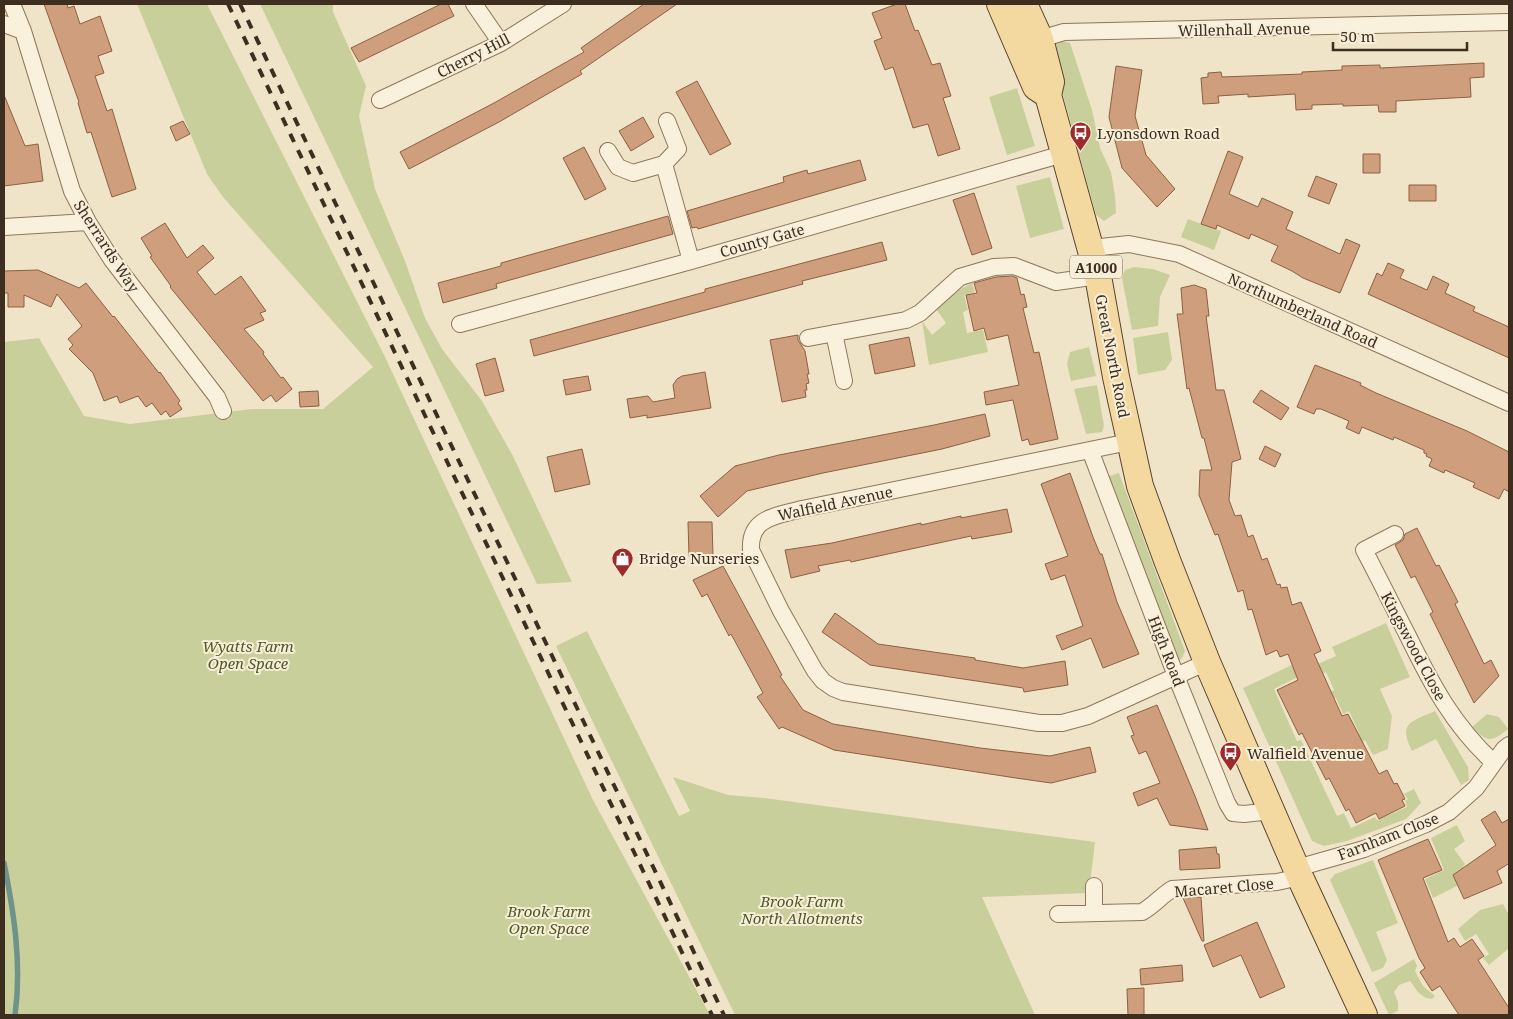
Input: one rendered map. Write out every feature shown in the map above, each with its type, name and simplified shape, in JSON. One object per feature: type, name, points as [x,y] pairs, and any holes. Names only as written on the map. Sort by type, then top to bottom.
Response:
[{"type":"main road","name":"Great North Road","points":[[1000,4],[1029,42],[1051,82],[1048,96],[1098,276],[1129,442]]},
{"type":"main road","name":"Great North Road","points":[[1024,4],[1029,42]]},
{"type":"main road","name":"A1000","points":[[1129,442],[1140,486],[1207,662],[1299,873],[1364,1015]]},
{"type":"street","name":"Sherrards Way","points":[[12,4],[23,31],[72,190],[88,222],[112,260],[217,397],[223,411]]},
{"type":"street","points":[[474,4],[502,43]]},
{"type":"street","name":"Cherry Hill","points":[[380,100],[502,43],[563,4]]},
{"type":"street","name":"Willenhall Avenue","points":[[1029,42],[1064,32],[1509,22]]},
{"type":"street","points":[[4,24],[23,31]]},
{"type":"street","points":[[608,151],[618,167],[633,173],[664,164],[678,149],[667,121]]},
{"type":"street","name":"County Gate","points":[[460,324],[691,261],[1063,154]]},
{"type":"street","points":[[664,164],[691,261]]},
{"type":"street","points":[[4,227],[88,222]]},
{"type":"street","name":"Northumberland Road","points":[[1091,248],[1129,244],[1179,254],[1509,404]]},
{"type":"street","points":[[808,338],[906,320],[920,313],[960,277],[994,267],[1014,266],[1056,282],[1098,276]]},
{"type":"street","points":[[834,333],[844,381]]},
{"type":"street","name":"Walfield Avenue","points":[[1129,442],[802,509],[769,518],[758,525],[750,539],[751,550],[781,611],[815,671],[822,681],[832,688],[843,692],[1039,723],[1062,723],[1088,716],[1207,662]]},
{"type":"street","name":"High Road","points":[[1090,450],[1176,676],[1227,803],[1233,813],[1244,814],[1272,811]]},
{"type":"street","name":"Kingswood Close","points":[[1395,534],[1364,550],[1436,691],[1460,728],[1475,746],[1494,763]]},
{"type":"street","name":"Farnham Close","points":[[1299,873],[1426,824],[1449,812],[1476,788],[1509,745]]},
{"type":"street","name":"Macaret Close","points":[[1058,914],[1142,912],[1150,908],[1162,895],[1172,889],[1277,882],[1299,873]]},
{"type":"street","points":[[1094,886],[1094,913]]},
{"type":"green space","name":"Wyatts Farm Open Space","points":[[137,4],[207,4],[385,357],[593,800],[710,1015],[4,1015],[4,342],[39,338],[84,416],[130,424],[251,409],[323,409],[373,367],[223,197],[207,174]]},
{"type":"green space","points":[[260,4],[333,4],[333,12],[366,86],[359,116],[375,189],[405,261],[425,318],[442,349],[482,401],[513,456],[572,582],[537,584]]},
{"type":"green space","points":[[1059,40],[1070,43],[1092,110],[1100,148],[1111,172],[1116,213],[1104,221],[1096,215],[1049,44]]},
{"type":"green space","points":[[1017,88],[1035,146],[1007,155],[989,97]]},
{"type":"green space","points":[[1050,177],[1064,229],[1030,238],[1016,186]]},
{"type":"green space","points":[[1188,219],[1221,231],[1214,250],[1181,237]]},
{"type":"green space","points":[[1134,267],[1153,269],[1170,275],[1160,297],[1158,326],[1132,330],[1122,278],[1125,270]]},
{"type":"green space","points":[[972,283],[975,292],[964,295],[968,310],[963,312],[967,333],[983,330],[988,352],[929,365],[922,321],[932,335],[946,323],[936,309],[955,292]]},
{"type":"green space","points":[[1168,332],[1172,360],[1165,370],[1138,375],[1133,338]]},
{"type":"green space","points":[[1089,347],[1096,376],[1071,381],[1067,364],[1070,352]]},
{"type":"green space","points":[[1097,385],[1104,426],[1102,432],[1086,434],[1074,389]]},
{"type":"green space","points":[[1119,473],[1185,651],[1182,658],[1177,662],[1106,477]]},
{"type":"green space","points":[[1386,623],[1410,677],[1380,689],[1392,716],[1388,749],[1373,755],[1365,740],[1361,743],[1357,735],[1359,733],[1349,711],[1343,714],[1336,698],[1333,699],[1329,693],[1334,690],[1326,672],[1323,674],[1318,664],[1336,656],[1332,647]]},
{"type":"green space","name":"Brook Farm North Allotments","points":[[587,631],[679,816],[690,811],[673,777],[728,795],[764,798],[1095,842],[1089,893],[982,897],[1035,1015],[735,1015],[556,646]]},
{"type":"green space","points":[[1292,665],[1298,677],[1274,689],[1297,741],[1301,740],[1337,816],[1344,813],[1351,828],[1375,817],[1377,820],[1407,807],[1405,801],[1408,799],[1404,794],[1414,789],[1421,803],[1406,819],[1347,841],[1324,846],[1312,841],[1243,688]]},
{"type":"green space","points":[[1435,711],[1468,767],[1469,780],[1461,785],[1436,739],[1412,751],[1408,742],[1406,734],[1409,725],[1413,721]]},
{"type":"green space","points":[[1487,714],[1499,717],[1508,729],[1497,737],[1489,739],[1482,736],[1472,727]]},
{"type":"green space","points":[[1457,825],[1465,841],[1454,849],[1465,864],[1463,867],[1471,879],[1433,898],[1425,879],[1444,870],[1431,838]]},
{"type":"green space","points":[[1373,860],[1398,923],[1376,932],[1387,960],[1383,968],[1372,972],[1330,880],[1335,874]]},
{"type":"green space","points":[[1503,904],[1509,915],[1509,948],[1489,965],[1483,958],[1489,954],[1476,934],[1465,941],[1458,929],[1480,910]]},
{"type":"green space","points":[[1414,959],[1417,966],[1415,971],[1423,986],[1435,996],[1432,999],[1424,997],[1410,981],[1399,985],[1394,992],[1398,1002],[1398,1011],[1389,1015],[1374,983]]},
{"type":"building","points":[[44,4],[67,4],[68,8],[74,6],[80,24],[100,16],[112,51],[98,56],[104,73],[95,76],[107,111],[112,109],[136,189],[112,197],[91,132],[87,133],[79,102]]},
{"type":"building","points":[[441,4],[448,4],[454,16],[359,62],[351,48]]},
{"type":"building","points":[[644,4],[677,4],[580,71],[582,74],[499,122],[409,169],[400,152],[494,103],[584,52],[581,48]]},
{"type":"building","points":[[897,4],[905,4],[915,31],[918,30],[932,65],[940,63],[951,96],[943,98],[960,149],[938,156],[928,124],[913,128],[893,67],[885,70],[874,41],[882,38],[872,13]]},
{"type":"building","points":[[1484,63],[1484,77],[1470,78],[1471,97],[1396,101],[1396,112],[1379,112],[1378,105],[1343,106],[1343,104],[1312,105],[1312,109],[1296,110],[1295,94],[1248,97],[1248,94],[1218,96],[1219,103],[1203,104],[1201,78],[1208,77],[1208,73],[1221,72],[1222,77],[1302,74],[1302,72],[1342,70],[1342,66],[1380,65],[1380,68]]},
{"type":"building","points":[[1116,66],[1142,70],[1135,116],[1146,155],[1175,189],[1157,207],[1122,168],[1109,117]]},
{"type":"building","points":[[697,81],[731,144],[710,155],[676,92]]},
{"type":"building","points":[[4,95],[25,146],[38,144],[43,181],[4,186]]},
{"type":"building","points":[[643,117],[654,137],[631,151],[619,131]]},
{"type":"building","points":[[183,121],[190,134],[176,141],[170,127]]},
{"type":"building","points":[[584,147],[606,189],[585,200],[563,158]]},
{"type":"building","points":[[1228,151],[1243,157],[1229,194],[1258,207],[1262,198],[1293,212],[1286,229],[1340,254],[1346,239],[1360,245],[1340,293],[1303,278],[1271,261],[1278,246],[1251,234],[1249,239],[1217,225],[1216,229],[1201,224]]},
{"type":"building","points":[[1363,154],[1380,154],[1380,173],[1363,173]]},
{"type":"building","points":[[860,160],[866,180],[698,229],[697,227],[692,228],[687,211],[784,182],[783,177],[807,170],[808,174]]},
{"type":"building","points":[[1316,176],[1337,184],[1329,204],[1308,196]]},
{"type":"building","points":[[1409,185],[1436,185],[1436,201],[1409,201]]},
{"type":"building","points":[[974,193],[992,248],[972,255],[953,200]]},
{"type":"building","points":[[668,216],[673,234],[496,284],[497,288],[443,303],[438,283],[501,266],[501,263]]},
{"type":"building","points":[[165,223],[187,258],[203,245],[214,258],[197,272],[215,295],[241,276],[266,311],[260,313],[264,320],[244,329],[264,352],[263,354],[281,378],[283,377],[292,389],[276,402],[271,395],[263,401],[170,287],[150,257],[152,256],[141,238]]},
{"type":"building","points":[[882,242],[887,260],[802,281],[803,284],[534,356],[530,340],[705,292],[705,289]]},
{"type":"building","points":[[1388,263],[1404,270],[1400,278],[1427,290],[1433,276],[1449,284],[1445,293],[1475,307],[1473,311],[1509,327],[1509,358],[1368,294],[1377,273],[1382,276]]},
{"type":"building","points":[[38,270],[79,288],[86,283],[160,372],[180,401],[178,403],[182,409],[170,417],[166,411],[161,415],[152,403],[146,407],[138,396],[120,403],[117,396],[104,401],[93,373],[69,349],[73,345],[68,339],[82,326],[57,294],[51,307],[24,295],[24,307],[8,307],[8,293],[4,293],[4,271]]},
{"type":"building","points":[[1012,276],[1017,278],[1021,295],[1024,294],[1027,307],[1023,308],[1034,353],[1039,352],[1058,439],[1030,445],[1028,439],[1022,441],[1013,400],[986,405],[984,392],[1019,385],[1008,335],[987,340],[984,328],[974,331],[966,295],[977,293],[974,283],[996,277]]},
{"type":"building","points":[[1194,285],[1206,289],[1209,316],[1206,316],[1216,390],[1224,390],[1241,459],[1232,462],[1229,500],[1235,516],[1241,515],[1248,537],[1253,535],[1262,560],[1267,558],[1277,585],[1280,584],[1281,588],[1287,587],[1292,605],[1301,602],[1321,651],[1314,654],[1342,716],[1348,714],[1379,774],[1387,770],[1394,784],[1397,783],[1405,799],[1402,800],[1405,806],[1379,819],[1376,813],[1356,823],[1349,809],[1346,811],[1329,778],[1326,780],[1302,733],[1299,735],[1277,690],[1298,680],[1288,654],[1280,657],[1277,650],[1266,655],[1252,609],[1248,610],[1243,590],[1238,592],[1218,534],[1215,535],[1199,495],[1200,470],[1212,470],[1189,388],[1187,389],[1177,314],[1183,314],[1181,288]]},
{"type":"building","points":[[798,335],[798,340],[805,351],[809,374],[807,374],[809,383],[806,384],[806,397],[782,402],[770,340]]},
{"type":"building","points":[[909,337],[915,366],[875,374],[869,345]]},
{"type":"building","points":[[495,358],[504,391],[485,396],[476,364]]},
{"type":"building","points":[[1315,365],[1361,383],[1360,385],[1376,393],[1467,431],[1509,452],[1509,492],[1504,489],[1499,499],[1473,487],[1475,483],[1445,470],[1444,473],[1429,466],[1432,459],[1426,456],[1427,454],[1424,453],[1424,450],[1394,437],[1393,440],[1362,427],[1359,434],[1346,428],[1349,421],[1321,409],[1316,409],[1314,414],[1297,407]]},
{"type":"building","points":[[705,372],[711,408],[647,418],[647,415],[630,418],[627,399],[648,396],[653,402],[675,398],[673,385],[677,379],[682,376]]},
{"type":"building","points":[[588,376],[591,390],[566,395],[563,380]]},
{"type":"building","points":[[1261,390],[1289,408],[1281,420],[1253,402]]},
{"type":"building","points":[[318,391],[319,406],[300,407],[299,392]]},
{"type":"building","points":[[985,414],[990,436],[942,449],[823,473],[747,491],[718,517],[700,496],[735,466],[779,455]]},
{"type":"building","points":[[1265,446],[1281,454],[1275,467],[1259,459]]},
{"type":"building","points":[[582,449],[590,484],[555,492],[547,457]]},
{"type":"building","points":[[1070,473],[1093,537],[1100,554],[1102,554],[1117,602],[1139,654],[1103,668],[1091,638],[1062,650],[1056,636],[1083,626],[1065,575],[1051,580],[1045,564],[1068,556],[1041,484]]},
{"type":"building","points":[[1007,509],[1012,532],[972,539],[971,536],[851,562],[850,560],[818,566],[820,571],[791,578],[785,550],[832,543],[921,523],[921,525],[961,516],[961,518]]},
{"type":"building","points":[[688,522],[712,522],[713,556],[689,556]]},
{"type":"building","points":[[1417,528],[1436,566],[1439,565],[1458,602],[1455,604],[1484,664],[1491,660],[1499,676],[1474,703],[1430,614],[1433,612],[1415,576],[1411,578],[1395,545],[1403,540],[1405,534]]},
{"type":"building","points":[[723,566],[782,675],[780,676],[803,710],[833,724],[980,748],[1050,756],[1090,747],[1096,772],[1051,783],[834,750],[782,727],[779,729],[757,697],[763,693],[731,634],[729,636],[707,594],[702,597],[693,580]]},
{"type":"building","points":[[835,613],[878,644],[975,658],[975,660],[1023,668],[1065,661],[1068,685],[1024,692],[1023,688],[870,665],[822,632]]},
{"type":"building","points":[[1157,705],[1208,830],[1170,825],[1157,798],[1138,806],[1133,793],[1160,783],[1146,751],[1139,754],[1131,736],[1134,735],[1127,717]]},
{"type":"building","points":[[1495,811],[1502,823],[1509,819],[1509,865],[1497,871],[1502,883],[1464,899],[1453,875],[1496,845],[1481,820]]},
{"type":"building","points":[[1428,839],[1442,870],[1423,878],[1448,942],[1454,938],[1460,947],[1472,939],[1484,956],[1478,960],[1509,1008],[1509,1015],[1459,1015],[1440,986],[1432,991],[1420,972],[1425,968],[1419,958],[1378,860]]},
{"type":"building","points":[[1216,847],[1217,854],[1219,854],[1220,868],[1180,870],[1179,850]]},
{"type":"building","points":[[1201,897],[1204,941],[1202,941],[1183,898]]},
{"type":"building","points":[[1257,922],[1285,987],[1260,998],[1241,955],[1213,967],[1204,945]]},
{"type":"building","points":[[1182,965],[1183,981],[1141,985],[1140,969]]},
{"type":"building","points":[[1144,988],[1144,1015],[1128,1015],[1127,989]]},
{"type":"waterway","points":[[4,863],[16,939],[18,977],[15,1015]]},
{"type":"railway","points":[[228,4],[712,1015]]},
{"type":"railway","points":[[240,4],[724,1015]]},
{"type":"place","name":"Lyonsdown Road","points":[[1081,152]]},
{"type":"place","name":"Bridge Nurseries","points":[[623,577]]},
{"type":"place","name":"Walfield Avenue","points":[[1231,772]]},
{"type":"park label","name":"Brook Farm Open Space","points":[[549,920]]}]
